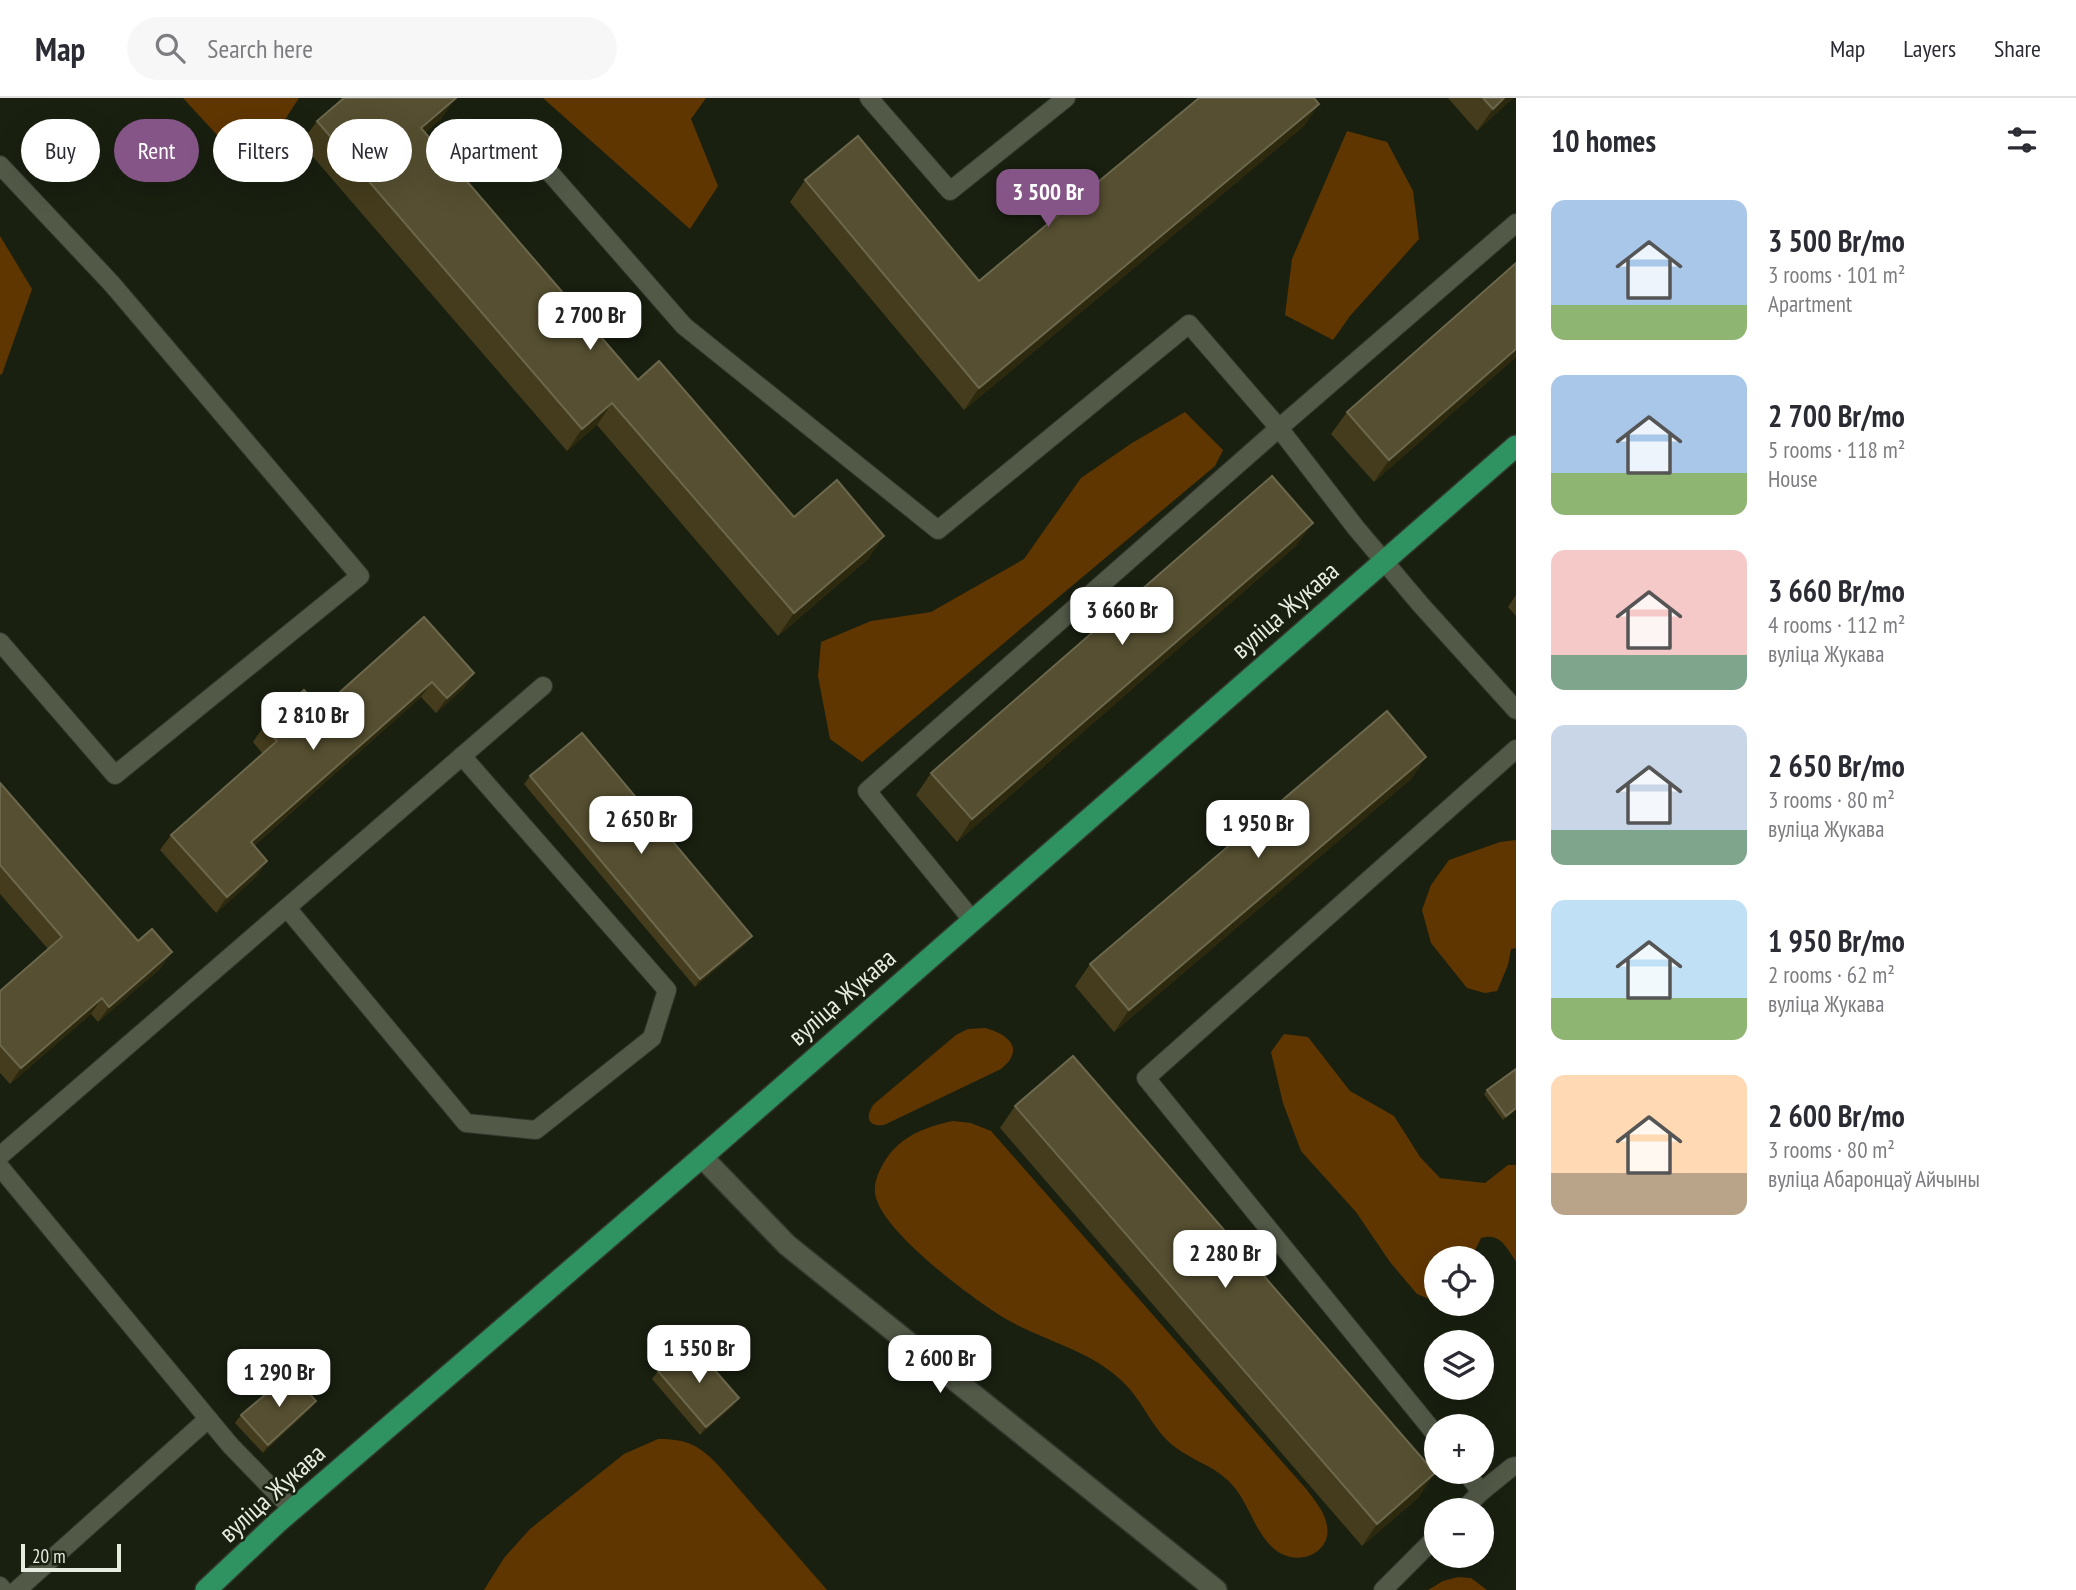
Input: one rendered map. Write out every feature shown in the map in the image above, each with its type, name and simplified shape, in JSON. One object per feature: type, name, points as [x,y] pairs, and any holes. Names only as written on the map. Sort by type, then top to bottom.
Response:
[{"type":"main road","name":"вуліца Жукава","points":[[207,1590],[293,1510],[702,1157],[1516,446]]},
{"type":"street","points":[[702,1157],[787,1244],[1216,1590]]},
{"type":"lane","points":[[869,98],[950,191],[1066,98]]},
{"type":"lane","points":[[0,165],[112,284],[360,576],[115,775],[0,642]]},
{"type":"lane","points":[[558,182],[684,326],[937,530],[1189,324],[1279,428],[1356,528],[1421,605],[1516,710]]},
{"type":"lane","points":[[972,921],[867,791],[1516,223]]},
{"type":"lane","points":[[0,1156],[542,686]]},
{"type":"lane","points":[[1424,1420],[1146,1078],[1516,749]]},
{"type":"lane","points":[[287,908],[466,1123],[536,1130],[652,1038],[667,990],[462,756]]},
{"type":"lane","points":[[0,1167],[230,1445],[293,1510]]},
{"type":"lane","points":[[17,1590],[208,1419]]},
{"type":"lane","points":[[1475,1498],[1516,1466]]},
{"type":"lane","points":[[1475,1484],[1481,1492]]},
{"type":"lane","points":[[1382,1590],[1424,1549]]},
{"type":"lane","points":[[0,1586],[4,1590]]},
{"type":"shaded area","points":[[183,98],[299,98],[285,119],[213,119],[213,131]]},
{"type":"shaded area","points":[[543,98],[706,98],[691,119],[718,186],[690,229]]},
{"type":"shaded area","points":[[1347,131],[1387,142],[1413,191],[1419,239],[1350,316],[1333,340],[1285,315],[1292,259]]},
{"type":"shaded area","points":[[0,236],[32,289],[0,375]]},
{"type":"shaded area","points":[[1185,412],[1223,450],[1215,466],[862,762],[830,739],[818,676],[821,642],[871,621],[931,612],[1024,559],[1081,478],[1132,443]]},
{"type":"shaded area","points":[[1516,840],[1516,948],[1511,949],[1508,965],[1497,991],[1485,993],[1467,988],[1431,943],[1422,910],[1431,885],[1449,860],[1500,842]]},
{"type":"shaded area","points":[[985,1028],[1001,1034],[1011,1043],[1012,1055],[1001,1069],[884,1125],[874,1124],[869,1120],[874,1104],[956,1035],[968,1029]]},
{"type":"shaded area","points":[[1284,1034],[1308,1037],[1350,1091],[1394,1116],[1420,1157],[1440,1178],[1485,1183],[1508,1165],[1516,1165],[1516,1261],[1506,1246],[1493,1237],[1481,1238],[1477,1246],[1424,1246],[1424,1297],[1417,1294],[1390,1262],[1356,1212],[1301,1151],[1283,1103],[1271,1052]]},
{"type":"shaded area","points":[[953,1121],[971,1123],[991,1131],[1307,1490],[1326,1521],[1326,1541],[1322,1547],[1311,1555],[1297,1558],[1280,1553],[1264,1538],[1235,1488],[1214,1470],[1167,1440],[1136,1397],[1109,1370],[1096,1361],[1021,1327],[991,1310],[930,1263],[893,1226],[880,1208],[875,1193],[881,1168],[894,1149],[911,1136]]},
{"type":"shaded area","points":[[658,1439],[685,1442],[699,1448],[712,1459],[827,1590],[484,1590],[504,1558],[530,1529],[624,1454]]},
{"type":"shaded area","points":[[1458,1577],[1471,1578],[1487,1590],[1428,1590],[1443,1581]]},
{"type":"building","points":[[344,98],[456,98],[432,119],[426,119],[426,124],[421,128],[426,134],[426,182],[468,182],[638,380],[659,361],[794,517],[837,480],[884,536],[794,613],[612,403],[582,429],[369,182],[412,182],[412,119],[327,119],[327,133],[317,121]]},
{"type":"building","points":[[1199,98],[1314,98],[1319,104],[979,388],[805,180],[858,136],[979,281]]},
{"type":"building","points":[[1483,98],[1504,98],[1493,109]]},
{"type":"building","points":[[1516,263],[1516,349],[1389,460],[1347,412]]},
{"type":"building","points":[[1272,476],[1313,523],[972,819],[931,773]]},
{"type":"building","points":[[424,617],[474,673],[447,698],[432,682],[251,842],[267,861],[227,897],[171,835],[277,741],[264,726],[304,690],[321,709]]},
{"type":"building","points":[[1387,711],[1426,757],[1129,1010],[1090,964]]},
{"type":"building","points":[[582,733],[752,936],[700,979],[530,776]]},
{"type":"building","points":[[0,783],[138,941],[152,929],[172,952],[109,1007],[102,998],[21,1068],[0,1045],[0,991],[62,937],[0,865]]},
{"type":"building","points":[[1073,1056],[1424,1460],[1424,1483],[1377,1524],[1015,1106]]},
{"type":"building","points":[[1516,1069],[1516,1108],[1506,1116],[1487,1090]]},
{"type":"building","points":[[691,1343],[739,1398],[706,1427],[658,1371]]},
{"type":"building","points":[[291,1373],[316,1401],[268,1445],[241,1415]]}]
